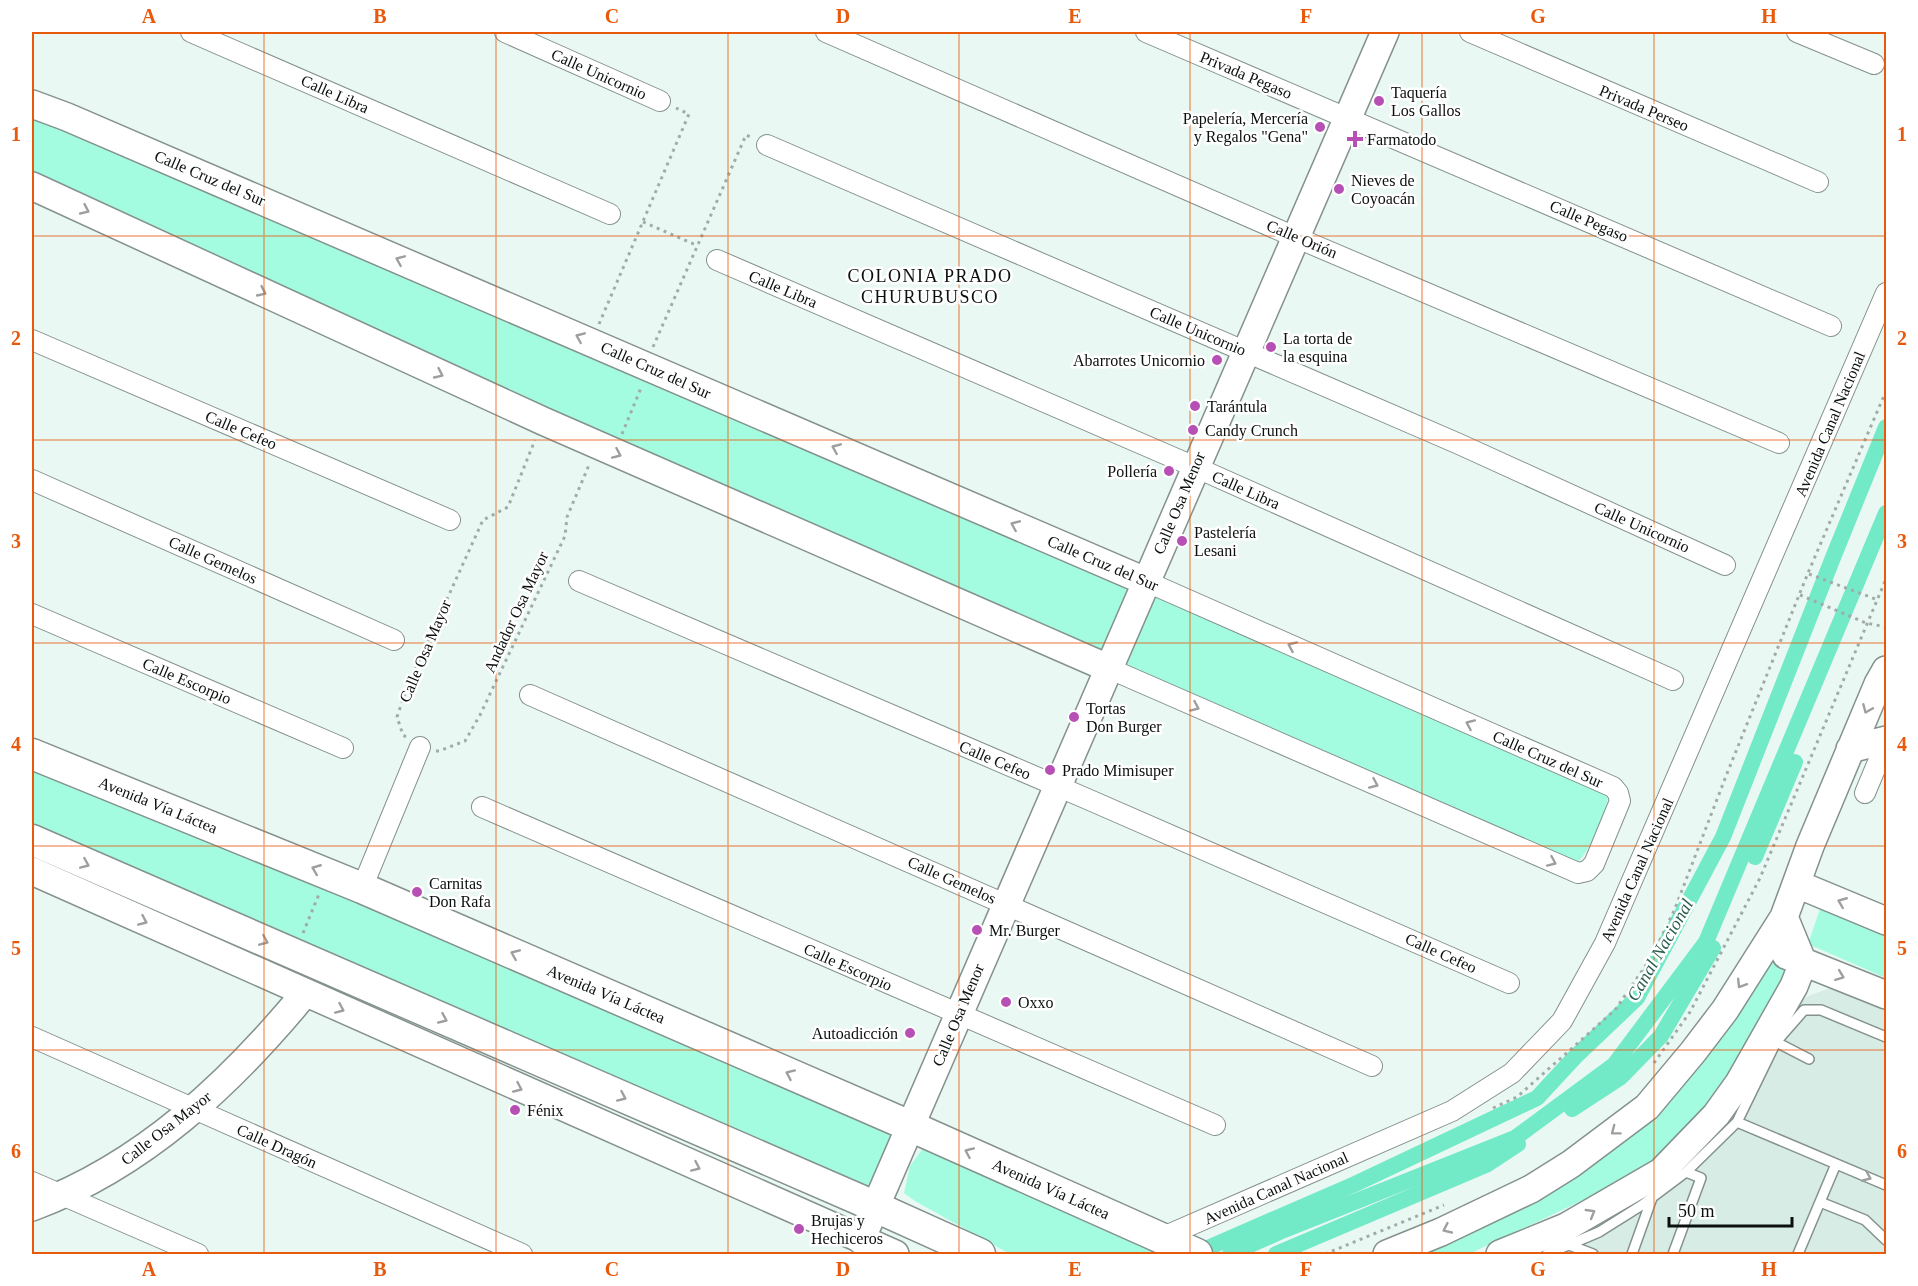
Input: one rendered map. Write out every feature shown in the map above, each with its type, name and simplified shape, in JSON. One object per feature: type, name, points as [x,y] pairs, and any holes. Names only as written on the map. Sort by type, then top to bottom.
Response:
[{"type":"main road","name":"Avenida Vía Láctea","points":[[32,753],[362,888],[910,1126],[1178,1246]]},
{"type":"main road","points":[[32,840],[980,1254]]},
{"type":"street","name":"Calle Libra","points":[[191,32],[610,214]]},
{"type":"street","name":"Calle Unicornio","points":[[505,32],[660,101]]},
{"type":"street","name":"Calle Orión","points":[[826,32],[1295,237],[1779,443]]},
{"type":"street","name":"Privada Pegaso","points":[[1146,32],[1347,118]]},
{"type":"street","name":"Calle Osa Menor","points":[[861,1240],[1385,32]]},
{"type":"street","name":"Privada Perseo","points":[[1470,32],[1818,182]]},
{"type":"street","points":[[1797,32],[1874,64]]},
{"type":"street","name":"Calle Cruz del Sur","points":[[32,104],[68,117],[1145,581],[1613,787],[1620,801],[1594,864],[1587,871],[1578,873],[543,422],[32,186]]},
{"type":"street","name":"Calle Pegaso","points":[[1347,118],[1832,326]]},
{"type":"street","name":"Calle Unicornio","points":[[767,146],[1459,444],[1725,565]]},
{"type":"street","name":"Calle Libra","points":[[717,261],[1195,467],[1673,680]]},
{"type":"street","name":"Avenida Canal Nacional","points":[[1178,1246],[1452,1111],[1512,1073],[1562,1021],[1605,944],[1887,293]]},
{"type":"street","name":"Calle Cefeo","points":[[32,340],[450,520]]},
{"type":"street","name":"Calle Gemelos","points":[[32,480],[394,640]]},
{"type":"street","name":"Calle Cefeo","points":[[579,581],[1509,983]]},
{"type":"street","name":"Calle Escorpio","points":[[32,614],[343,748]]},
{"type":"street","points":[[1387,1254],[1441,1232],[1531,1189],[1571,1164],[1647,1107],[1719,1018],[1784,917],[1850,749],[1878,684],[1887,670]]},
{"type":"street","name":"Calle Gemelos","points":[[530,695],[1372,1066]]},
{"type":"street","points":[[1850,749],[1887,742]]},
{"type":"street","points":[[1865,793],[1887,742]]},
{"type":"street","points":[[362,888],[420,747]]},
{"type":"street","name":"Calle Escorpio","points":[[482,807],[1215,1125]]},
{"type":"street","points":[[32,872],[895,1254]]},
{"type":"street","points":[[1797,884],[1887,921]]},
{"type":"street","points":[[1500,1254],[1566,1227],[1661,1172],[1716,1115],[1739,1083],[1794,986],[1803,963],[1784,917]]},
{"type":"street","points":[[1766,946],[1803,963],[1887,995]]},
{"type":"street","name":"Calle Osa Mayor","points":[[32,1207],[62,1196],[122,1164],[195,1110],[268,1037],[304,993]]},
{"type":"street","name":"Calle Dragón","points":[[32,1037],[522,1254]]},
{"type":"street","points":[[32,1182],[198,1254]]},
{"type":"lane","points":[[1547,1254],[1599,1232],[1652,1198],[1686,1172],[1737,1122],[1776,1042],[1804,1010],[1821,1010],[1887,1037]]},
{"type":"lane","points":[[1776,1042],[1809,1059]]},
{"type":"lane","points":[[1737,1122],[1887,1185]]},
{"type":"lane","points":[[1798,1254],[1836,1164]]},
{"type":"lane","points":[[1673,1254],[1701,1178],[1686,1172]]},
{"type":"lane","points":[[1632,1254],[1652,1198]]},
{"type":"lane","points":[[1820,1202],[1865,1220],[1887,1240]]},
{"type":"lane","points":[[1569,1245],[1593,1254]]},
{"type":"path","points":[[591,342],[689,114],[660,101]]},
{"type":"path","name":"Andador Osa Mayor","points":[[420,747],[439,752],[465,741],[480,715],[565,536],[567,517],[606,449],[647,366],[746,135],[767,146]]},
{"type":"path","points":[[643,222],[698,246]]},
{"type":"path","points":[[1485,1111],[1516,1097],[1615,1010],[1651,958],[1674,911],[1808,573],[1887,391]]},
{"type":"path","name":"Calle Osa Mayor","points":[[420,747],[403,735],[397,717],[407,687],[483,519],[508,507],[543,422]]},
{"type":"path","points":[[1808,573],[1878,600]]},
{"type":"path","points":[[1653,1064],[1690,1012],[1760,878],[1866,623],[1887,579]]},
{"type":"path","points":[[1800,595],[1866,623],[1887,627]]},
{"type":"path","points":[[294,954],[327,874]]},
{"type":"path","points":[[1325,1254],[1444,1205]]},
{"type":"shaded area","points":[[1830,988],[1841,990],[1886,1010],[1886,1254],[1529,1254],[1554,1244],[1794,1007],[1806,997]]},
{"type":"green space","points":[[32,109],[1608,791],[1606,808],[1597,831],[1586,852],[1574,866],[32,181]]},
{"type":"green space","points":[[32,757],[898,1125],[868,1193],[32,829]]},
{"type":"green space","points":[[1822,903],[1886,931],[1886,978],[1808,944]]},
{"type":"green space","points":[[1775,955],[1793,966],[1730,1079],[1653,1167],[1469,1254],[1406,1254],[1651,1108]]},
{"type":"green space","points":[[926,1144],[1172,1254],[1010,1254],[904,1193],[910,1166]]},
{"type":"waterway","name":"Canal Nacional","points":[[1194,1254],[1355,1184],[1537,1098],[1575,1057],[1637,998],[1723,837],[1886,427]]},
{"type":"waterway","name":"Canal Nacional","points":[[1230,1254],[1284,1230],[1515,1138],[1614,1065],[1706,942],[1886,513]]},
{"type":"waterway","name":"Canal Nacional","points":[[1755,857],[1795,762]]},
{"type":"waterway","name":"Canal Nacional","points":[[1572,1109],[1621,1077],[1661,1036],[1713,948]]},
{"type":"waterway","name":"Canal Nacional","points":[[1276,1254],[1486,1165],[1518,1144]]},
{"type":"place","name":"Taquería Los Gallos","points":[[1379,101]]},
{"type":"place","name":"Papelería, Mercería y Regalos \"Gena\"","points":[[1320,127]]},
{"type":"place","name":"Farmatodo","points":[[1355,139]]},
{"type":"place","name":"Nieves de Coyoacán","points":[[1339,189]]},
{"type":"place","name":"La torta de la esquina","points":[[1271,347]]},
{"type":"place","name":"Abarrotes Unicornio","points":[[1217,360]]},
{"type":"place","name":"Tarántula","points":[[1195,406]]},
{"type":"place","name":"Candy Crunch","points":[[1193,430]]},
{"type":"place","name":"Pollería","points":[[1169,471]]},
{"type":"place","name":"Pastelería Lesani","points":[[1182,541]]},
{"type":"place","name":"Tortas Don Burger","points":[[1074,717]]},
{"type":"place","name":"Prado Mimisuper","points":[[1050,770]]},
{"type":"place","name":"Carnitas Don Rafa","points":[[417,892]]},
{"type":"place","name":"Mr. Burger","points":[[977,930]]},
{"type":"place","name":"Oxxo","points":[[1006,1002]]},
{"type":"place","name":"Autoadicción","points":[[910,1033]]},
{"type":"place","name":"Fénix","points":[[515,1110]]},
{"type":"place","name":"Brujas y Hechiceros","points":[[799,1229]]},
{"type":"district","name":"COLONIA PRADO CHURUBUSCO","points":[[930,286]]}]
